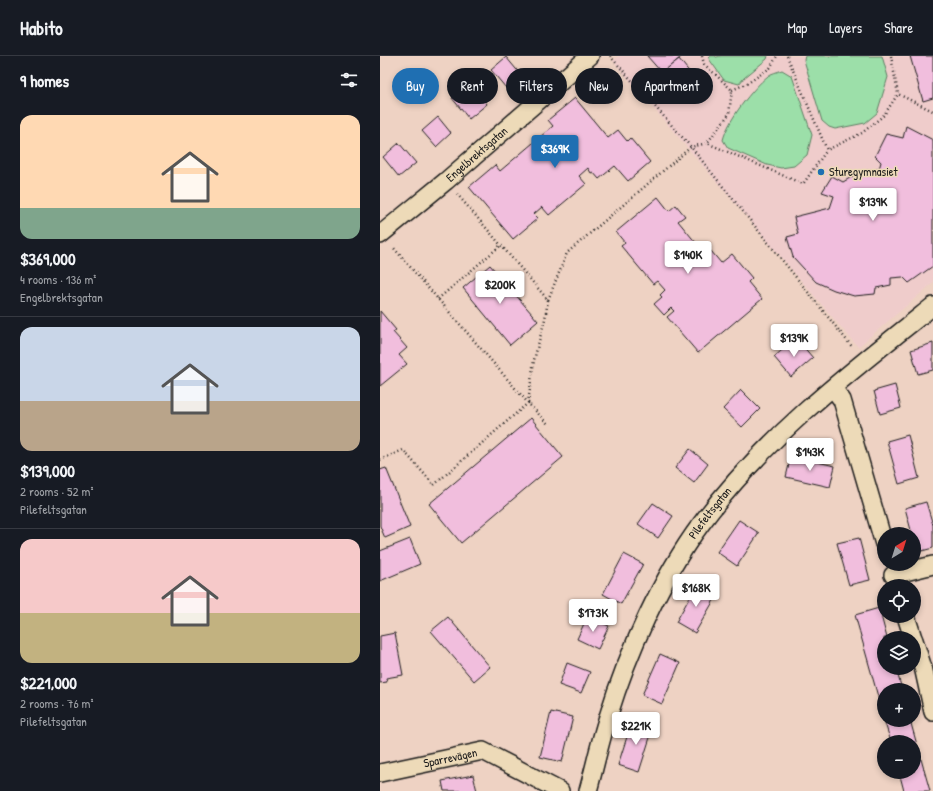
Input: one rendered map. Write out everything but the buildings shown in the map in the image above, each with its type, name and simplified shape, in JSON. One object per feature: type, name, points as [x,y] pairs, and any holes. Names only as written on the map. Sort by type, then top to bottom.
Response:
[{"type":"street","name":"Engelbrektsgatan","points":[[381,234],[446,181],[590,56]]},
{"type":"street","name":"Pilefeltsgatan","points":[[588,791],[607,718],[624,669],[654,602],[677,561],[701,524],[741,474],[786,429],[863,361],[933,306]]},
{"type":"street","points":[[833,388],[842,400],[879,527]]},
{"type":"street","points":[[893,575],[933,565]]},
{"type":"street","points":[[921,661],[933,712]]},
{"type":"street","name":"Sparrevägen","points":[[380,773],[483,751],[560,791]]},
{"type":"path","points":[[610,56],[691,147],[863,361]]},
{"type":"path","points":[[702,56],[704,64],[732,90]]},
{"type":"path","points":[[732,90],[748,83],[770,68],[777,56]]},
{"type":"path","points":[[787,56],[827,150]]},
{"type":"path","points":[[380,460],[403,450],[434,485],[528,403],[534,360],[545,319],[548,300],[567,253],[691,147],[707,143],[803,184],[827,150],[862,133],[884,115],[898,94],[891,56]]},
{"type":"path","points":[[707,143],[729,114],[732,90]]},
{"type":"path","points":[[898,94],[933,111]]},
{"type":"path","points":[[446,181],[548,300]]},
{"type":"path","points":[[381,234],[528,403],[549,425]]},
{"type":"path","points":[[438,299],[501,245]]},
{"type":"shaded area","name":"Sturegymnasiet","points":[[619,56],[933,56],[933,283],[858,347],[650,104],[713,104],[713,68],[631,68],[631,82],[623,73],[623,68],[619,68],[613,61]]},
{"type":"green space","points":[[710,56],[768,56],[767,59],[739,84],[724,80],[709,59]]},
{"type":"green space","points":[[805,56],[882,56],[888,77],[877,113],[865,123],[835,129],[829,127],[822,121],[804,60]]},
{"type":"green space","points":[[782,70],[792,76],[812,135],[807,155],[794,166],[781,168],[767,165],[728,148],[723,140],[730,123],[741,105],[769,75]]},
{"type":"place","name":"Sturegymnasiet","points":[[821,172]]}]
